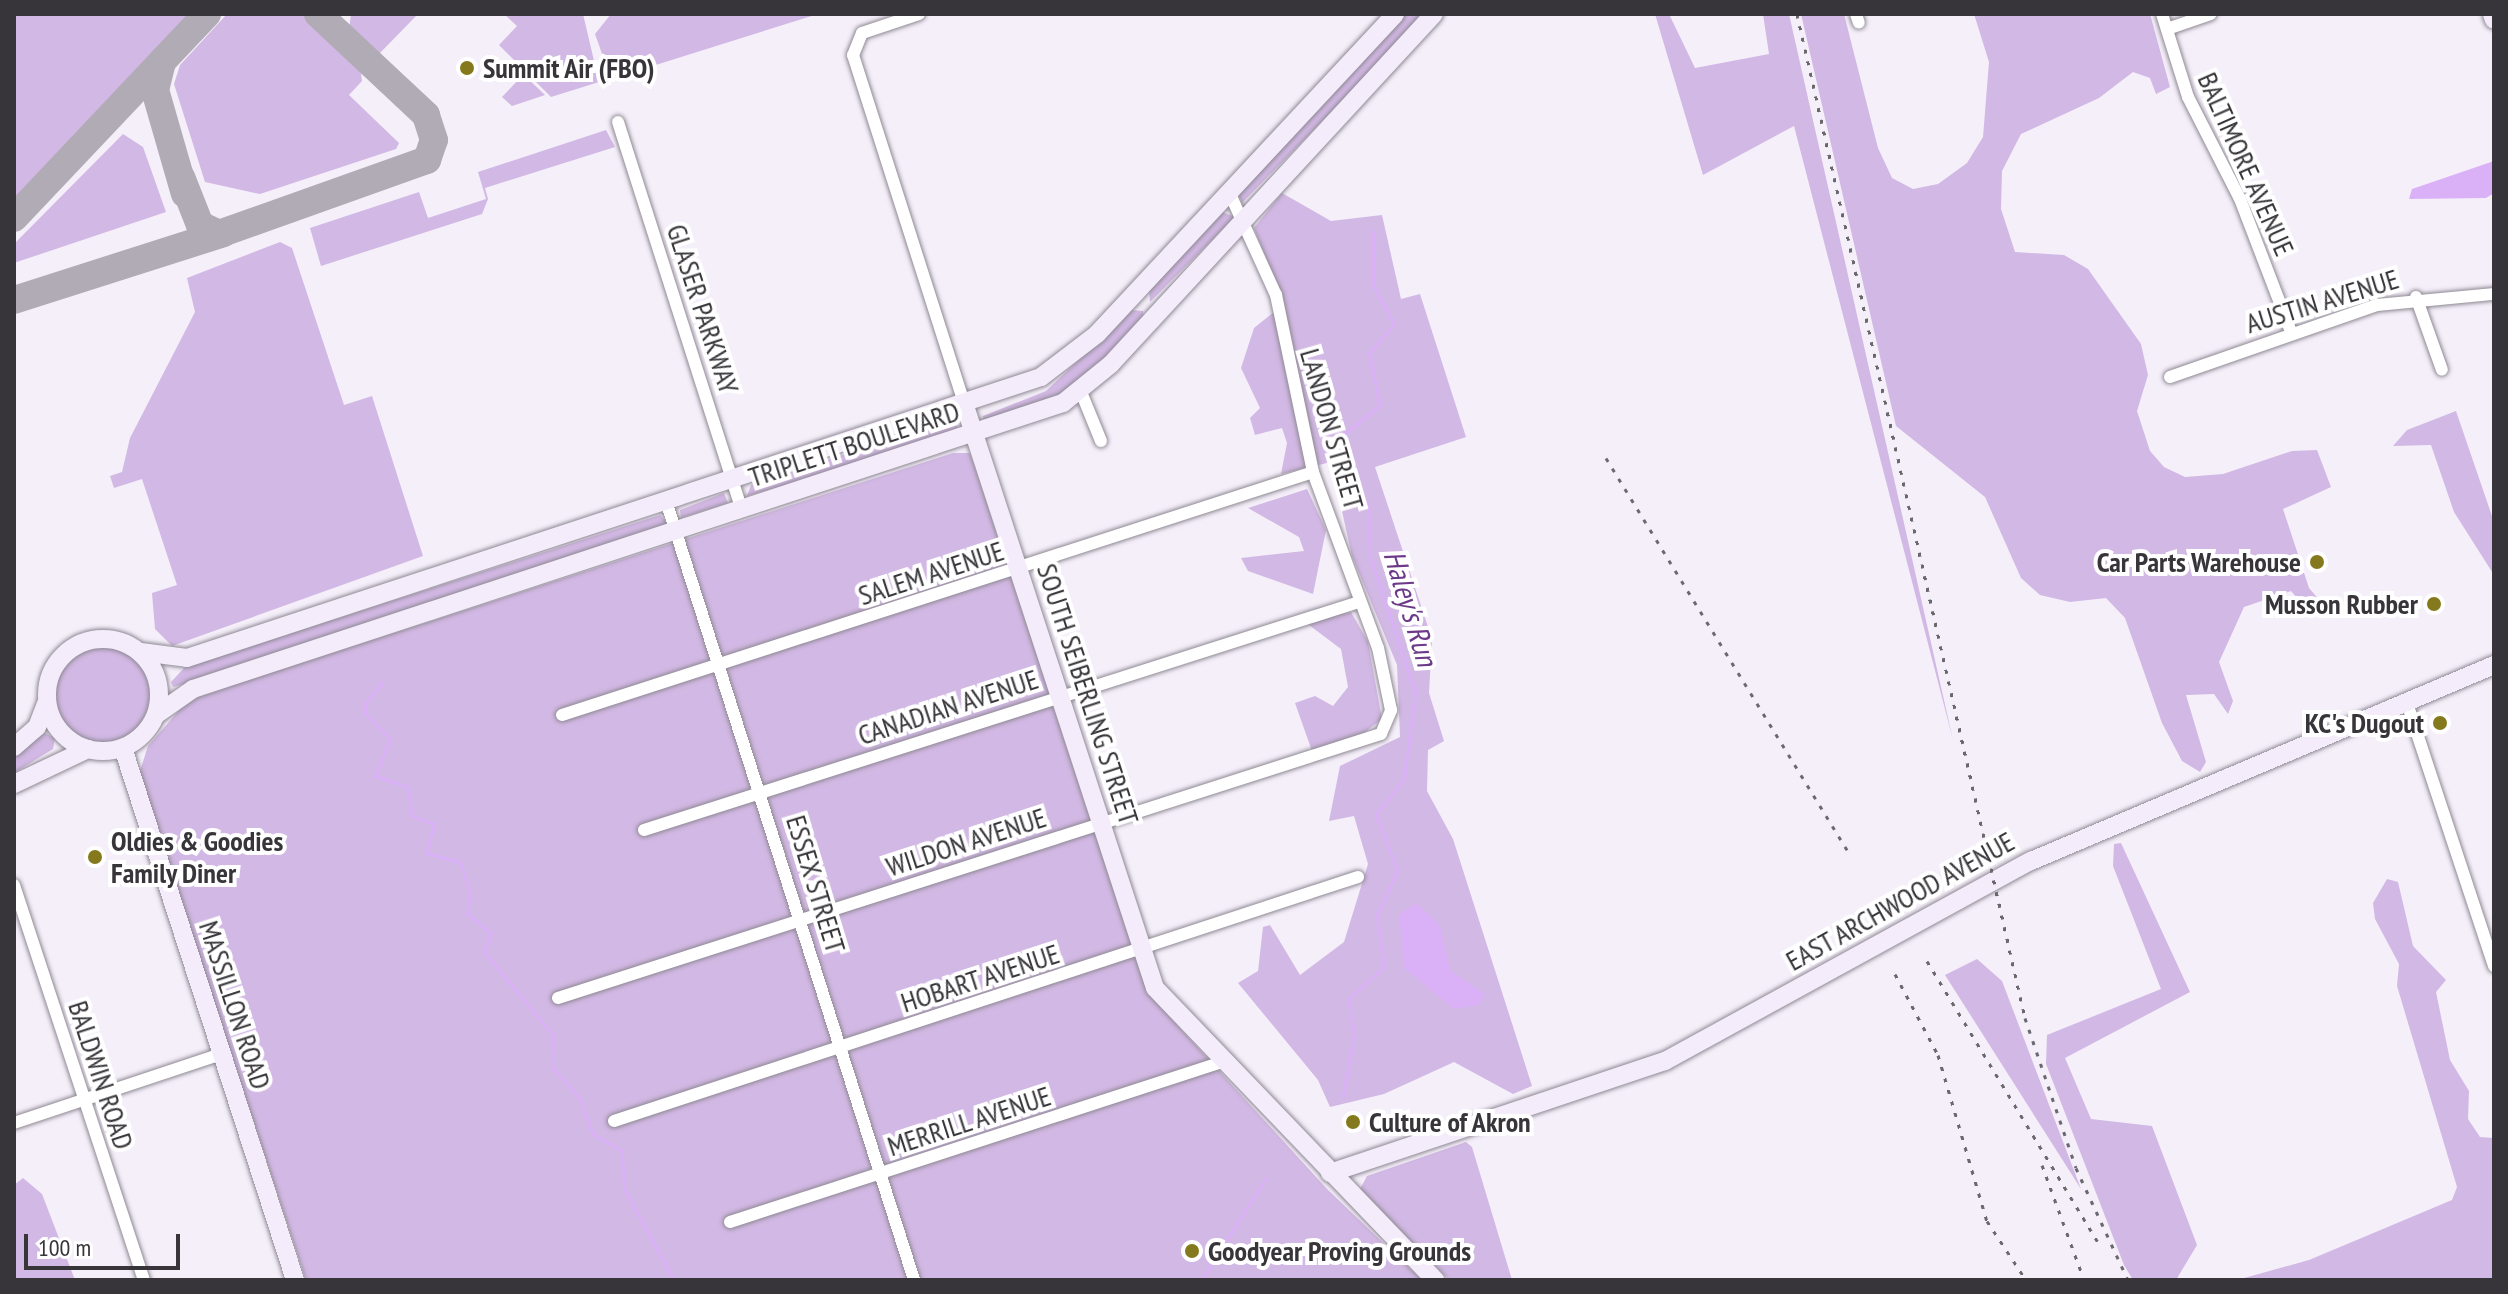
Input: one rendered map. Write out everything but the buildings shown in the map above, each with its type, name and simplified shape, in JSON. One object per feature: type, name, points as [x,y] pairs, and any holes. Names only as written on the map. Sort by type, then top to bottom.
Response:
[{"type":"main road","name":"TRIPLETT BOULEVARD","points":[[141,652],[182,660],[965,406],[1065,362],[1395,14]]},
{"type":"main road","name":"TRIPLETT BOULEVARD","points":[[156,715],[193,689],[975,435],[1081,392],[1434,14]]},
{"type":"main road","points":[[2492,14],[2494,20]]},
{"type":"main road","name":"SOUTH SEIBERLING STREET","points":[[965,406],[1141,951],[1162,999],[1435,1280]]},
{"type":"main road","points":[[14,747],[37,727],[47,701],[54,667],[78,644],[111,639],[141,652],[158,681],[156,715],[123,748],[88,749],[14,784]]},
{"type":"main road","name":"EAST ARCHWOOD AVENUE","points":[[1330,1173],[1665,1061],[2031,861],[2494,665]]},
{"type":"main road","points":[[47,701],[64,735],[88,749]]},
{"type":"main road","name":"MASSILLON ROAD","points":[[123,748],[295,1280]]},
{"type":"street","name":"SOUTH SEIBERLING STREET","points":[[919,14],[862,33],[854,60],[965,406]]},
{"type":"street","name":"BALTIMORE AVENUE","points":[[2162,14],[2188,97],[2240,199],[2291,332]]},
{"type":"street","points":[[2167,29],[2211,14]]},
{"type":"street","name":"GLASER PARKWAY","points":[[618,122],[742,510]]},
{"type":"street","name":"LANDON STREET","points":[[1229,192],[1276,295],[1313,472],[1384,671],[1391,710],[1386,728]]},
{"type":"street","name":"AUSTIN AVENUE","points":[[2170,377],[2291,332],[2416,297],[2494,294]]},
{"type":"street","points":[[2416,297],[2442,370]]},
{"type":"street","points":[[1081,392],[1101,441]]},
{"type":"street","name":"SALEM AVENUE","points":[[562,715],[1313,472]]},
{"type":"street","name":"ESSEX STREET","points":[[667,504],[843,1046],[914,1280]]},
{"type":"street","name":"CANADIAN AVENUE","points":[[644,830],[1359,602]]},
{"type":"street","points":[[2407,703],[2494,966]]},
{"type":"street","name":"WILDON AVENUE","points":[[558,998],[1370,739],[1386,728]]},
{"type":"street","name":"HOBART AVENUE","points":[[614,1121],[1141,951],[1358,877]]},
{"type":"street","name":"BALDWIN ROAD","points":[[14,885],[144,1280]]},
{"type":"street","points":[[14,1123],[221,1054]]},
{"type":"street","name":"MERRILL AVENUE","points":[[730,1222],[1222,1062]]},
{"type":"shaded area","points":[[14,14],[198,14],[14,211]]},
{"type":"shaded area","points":[[227,14],[305,14],[360,65],[362,81],[349,95],[399,143],[396,149],[260,194],[205,182],[174,84],[180,65]]},
{"type":"shaded area","points":[[351,14],[418,14],[378,55],[349,30]]},
{"type":"shaded area","points":[[504,14],[583,14],[599,82],[551,97],[499,45],[517,26]]},
{"type":"shaded area","points":[[611,14],[818,14],[611,79],[595,34]]},
{"type":"shaded area","points":[[1405,14],[1427,14],[1242,203],[1238,193]]},
{"type":"shaded area","points":[[1655,14],[1669,14],[1695,68],[1769,54],[1763,14],[1789,14],[1953,740],[1794,126],[1703,175]]},
{"type":"shaded area","points":[[1801,14],[1844,14],[1878,148],[1892,178],[1913,189],[1938,184],[1967,163],[1983,137],[1989,62],[1974,14],[2150,14],[2170,87],[2156,94],[2150,78],[2133,72],[2099,98],[2021,134],[2002,171],[2001,209],[2015,252],[2064,255],[2088,269],[2141,344],[2148,375],[2137,411],[2150,451],[2164,467],[2185,477],[2223,474],[2292,451],[2317,450],[2331,487],[2283,509],[2309,588],[2321,602],[2310,613],[2291,591],[2244,607],[2219,662],[2233,701],[2228,714],[2214,694],[2186,695],[2206,762],[2200,772],[2182,761],[2162,723],[2125,618],[2106,598],[2070,602],[2040,595],[2021,578],[1985,497],[1896,426]]},
{"type":"shaded area","points":[[512,64],[545,95],[512,106],[502,97],[521,77]]},
{"type":"shaded area","points":[[606,130],[615,147],[485,188],[488,199],[482,214],[321,266],[310,228],[419,192],[428,218],[486,199],[478,172]]},
{"type":"shaded area","points":[[123,134],[143,147],[166,212],[14,263],[14,244]]},
{"type":"shaded area","points":[[2494,161],[2494,193],[2486,198],[2409,199],[2412,189]]},
{"type":"shaded area","points":[[1282,193],[1331,221],[1382,215],[1401,299],[1420,294],[1466,437],[1375,467],[1432,639],[1429,693],[1444,741],[1428,750],[1427,791],[1453,839],[1532,1086],[1513,1094],[1454,1062],[1384,1094],[1330,1107],[1318,1080],[1238,983],[1258,971],[1263,927],[1270,925],[1300,975],[1344,942],[1368,864],[1354,816],[1329,821],[1340,766],[1400,737],[1397,665],[1352,556],[1331,462],[1281,474],[1287,443],[1282,428],[1255,435],[1250,418],[1260,408],[1241,368],[1254,328],[1284,304],[1254,228]]},
{"type":"shaded area","points":[[1222,212],[1235,217],[1150,302],[1149,290]]},
{"type":"shaded area","points":[[280,242],[292,248],[344,405],[372,396],[423,556],[172,646],[155,629],[152,593],[177,585],[142,479],[114,488],[110,476],[122,472],[130,438],[195,312],[187,278]]},
{"type":"shaded area","points":[[1131,310],[1143,311],[1144,320],[1099,368],[1059,398],[983,424],[983,416],[1046,391]]},
{"type":"shaded area","points":[[2456,411],[2493,519],[2494,575],[2454,512],[2431,445],[2393,446],[2407,430]]},
{"type":"shaded area","points":[[955,418],[958,428],[874,461],[747,496],[751,485]]},
{"type":"shaded area","points":[[953,453],[970,453],[1147,992],[1327,1189],[1422,1280],[306,1280],[139,774],[148,746],[189,699]]},
{"type":"shaded area","points":[[1307,489],[1326,530],[1313,594],[1248,571],[1241,558],[1304,551],[1299,537],[1248,508]]},
{"type":"shaded area","points":[[724,493],[728,503],[681,518],[680,510]]},
{"type":"shaded area","points":[[660,515],[668,524],[203,679],[173,687],[171,682],[185,667]]},
{"type":"shaded area","points":[[1351,612],[1368,642],[1382,719],[1360,736],[1312,751],[1295,703],[1315,696],[1333,706],[1348,687],[1341,649],[1305,622]]},
{"type":"shaded area","points":[[103,646],[121,650],[137,660],[147,676],[151,694],[147,712],[137,728],[121,738],[103,742],[85,738],[69,728],[59,712],[55,694],[59,676],[69,660],[85,650]]},
{"type":"shaded area","points":[[45,733],[55,738],[53,749],[14,773],[14,755]]},
{"type":"shaded area","points":[[2121,843],[2190,992],[2065,1058],[2091,1119],[2152,1126],[2197,1245],[2176,1280],[2133,1280],[2124,1265],[2046,1064],[2047,1035],[2161,989],[2113,866],[2114,844]]},
{"type":"shaded area","points":[[2387,879],[2398,882],[2413,946],[2446,980],[2436,992],[2450,1060],[2469,1091],[2468,1119],[2480,1137],[2494,1138],[2494,1280],[2237,1280],[2309,1260],[2452,1200],[2457,1187],[2397,986],[2399,964],[2375,919],[2373,903]]},
{"type":"shaded area","points":[[1416,903],[1440,925],[1450,970],[1485,994],[1479,1005],[1454,1009],[1404,968],[1399,915]]},
{"type":"shaded area","points":[[1977,959],[2002,981],[2081,1189],[1945,975]]},
{"type":"shaded area","points":[[1466,1142],[1472,1147],[1512,1280],[1449,1280],[1360,1189],[1367,1176]]},
{"type":"shaded area","points":[[23,1178],[42,1194],[75,1280],[14,1280],[14,1185]]},
{"type":"waterway","name":"Haley's Run","points":[[1343,1096],[1354,1033],[1348,999],[1384,967],[1377,915],[1397,871],[1376,814],[1404,779],[1415,693],[1370,556],[1368,505],[1339,466],[1344,434],[1380,405],[1369,353],[1394,324],[1373,285],[1373,231]]},
{"type":"waterway","points":[[382,682],[365,704],[365,713],[390,739],[375,776],[408,787],[412,816],[434,824],[426,853],[460,862],[470,893],[467,914],[491,933],[484,952],[553,1035],[552,1067],[580,1099],[593,1134],[622,1151],[624,1189],[674,1280]]},
{"type":"waterway","name":"Haley's Run","points":[[1201,1280],[1266,1178]]},
{"type":"taxiway","points":[[14,218],[207,14]]},
{"type":"taxiway","points":[[181,177],[200,225],[219,234],[427,160],[434,140],[426,115],[318,14]]},
{"type":"taxiway","points":[[162,62],[155,90],[185,194]]},
{"type":"taxiway","points":[[14,300],[224,233]]},
{"type":"railway","points":[[1797,14],[2025,1018],[2076,1168],[2128,1280]]},
{"type":"railway","points":[[1606,458],[1851,856]]},
{"type":"railway","points":[[1927,961],[2097,1241]]},
{"type":"railway","points":[[1895,974],[1938,1055],[1987,1221],[2026,1280]]},
{"type":"railway","points":[[2042,1165],[2084,1280]]},
{"type":"place","name":"Summit Air (FBO)","points":[[467,68]]},
{"type":"place","name":"Car Parts Warehouse","points":[[2317,562]]},
{"type":"place","name":"Musson Rubber","points":[[2434,604]]},
{"type":"place","name":"KC's Dugout","points":[[2440,723]]},
{"type":"place","name":"Oldies & Goodies Family Diner","points":[[95,857]]},
{"type":"place","name":"Culture of Akron","points":[[1353,1122]]},
{"type":"place","name":"Goodyear Proving Grounds","points":[[1192,1251]]}]
